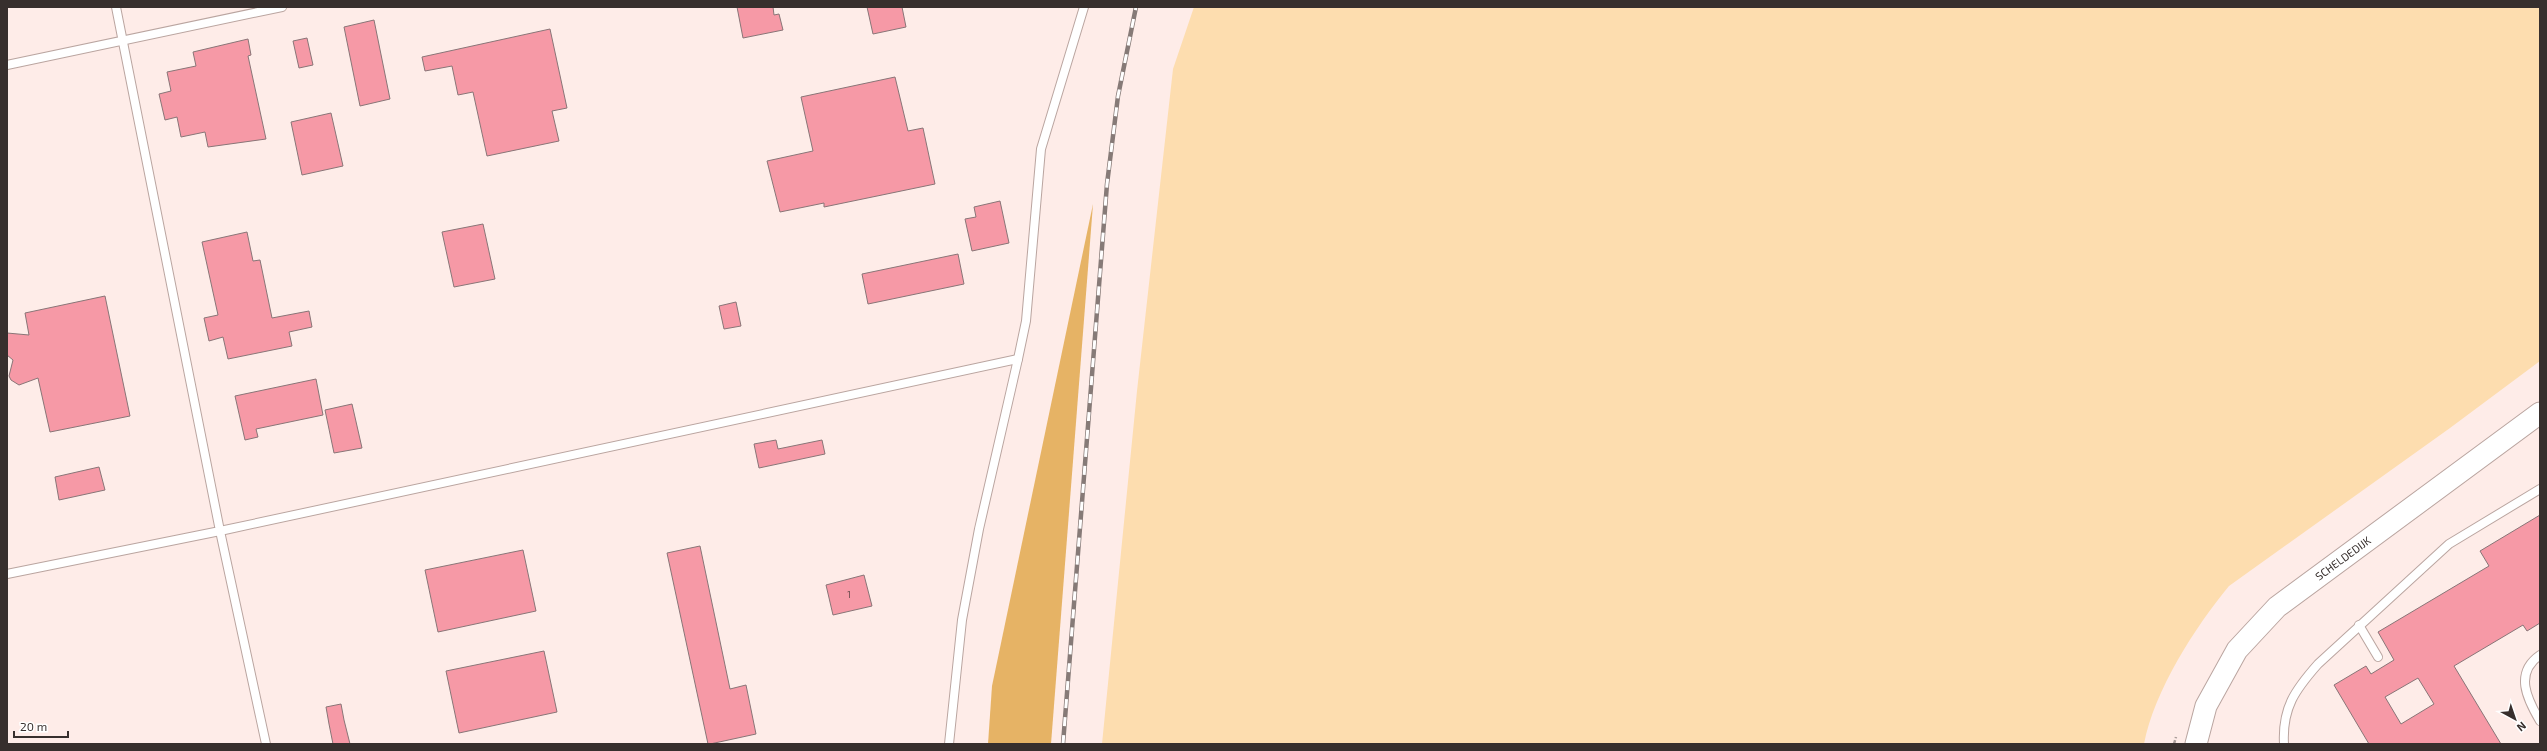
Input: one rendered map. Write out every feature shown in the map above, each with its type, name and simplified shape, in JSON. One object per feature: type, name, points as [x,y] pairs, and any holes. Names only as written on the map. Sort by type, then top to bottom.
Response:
[{"type":"street","name":"SCHELDEDIJK","points":[[2196,744],[2206,706],[2237,650],[2277,607],[2540,413]]},
{"type":"lane","points":[[116,7],[220,531],[266,744]]},
{"type":"lane","points":[[7,65],[282,7]]},
{"type":"lane","points":[[950,744],[962,620],[979,529],[1026,321],[1041,149],[1084,7]]},
{"type":"lane","points":[[7,574],[220,531],[1018,359]]},
{"type":"lane","points":[[2284,744],[2283,726],[2286,710],[2296,692],[2310,673],[2359,625],[2449,544],[2540,489]]},
{"type":"lane","points":[[2359,625],[2378,657]]},
{"type":"lane","points":[[2540,655],[2527,670],[2524,682],[2526,694],[2540,721]]},
{"type":"shaded area","points":[[1194,7],[2540,7],[2540,361],[2450,428],[2229,586],[2190,640],[2166,682],[2149,724],[2144,744],[1102,744],[1137,391],[1173,69]]},
{"type":"shaded area","points":[[1093,204],[1051,744],[988,744],[992,686]]},
{"type":"building","points":[[737,7],[773,7],[774,15],[779,14],[783,30],[743,38]]},
{"type":"building","points":[[867,7],[902,7],[906,27],[873,34]]},
{"type":"building","points":[[374,20],[390,99],[360,106],[344,27]]},
{"type":"building","points":[[550,29],[567,108],[552,111],[559,141],[487,156],[473,92],[458,95],[452,66],[425,71],[422,57]]},
{"type":"building","points":[[307,38],[313,65],[299,68],[293,41]]},
{"type":"building","points":[[248,39],[251,55],[248,56],[266,139],[208,147],[205,132],[181,137],[177,117],[165,120],[159,94],[171,91],[167,72],[196,66],[193,52]]},
{"type":"building","points":[[895,77],[908,131],[923,128],[935,184],[824,207],[824,203],[780,212],[767,161],[813,151],[801,97]]},
{"type":"building","points":[[331,113],[343,166],[302,175],[291,122]]},
{"type":"building","points":[[1000,201],[1009,243],[972,251],[965,219],[976,217],[974,207]]},
{"type":"building","points":[[483,224],[495,279],[454,287],[442,232]]},
{"type":"building","points":[[247,232],[253,261],[260,260],[272,318],[309,311],[312,327],[289,332],[292,346],[228,359],[223,337],[209,341],[204,318],[218,315],[202,242]]},
{"type":"building","points":[[958,254],[964,284],[868,304],[862,274]]},
{"type":"building","points":[[105,296],[130,416],[50,432],[38,378],[19,385],[11,380],[9,376],[13,360],[7,355],[7,333],[29,335],[25,313]]},
{"type":"building","points":[[736,302],[741,326],[724,329],[719,306]]},
{"type":"building","points":[[316,379],[323,415],[256,429],[258,437],[245,440],[235,396]]},
{"type":"building","points":[[352,404],[362,448],[334,453],[325,410]]},
{"type":"building","points":[[776,440],[778,449],[822,440],[825,454],[759,468],[754,444]]},
{"type":"building","points":[[99,467],[105,490],[59,500],[55,477]]},
{"type":"building","points":[[2540,515],[2540,623],[2527,631],[2523,625],[2454,666],[2501,744],[2369,744],[2334,685],[2366,666],[2371,674],[2394,660],[2378,632],[2489,566],[2480,551]],"holes":[[[2418,678],[2434,704],[2401,724],[2385,697]]]},
{"type":"building","points":[[700,546],[730,689],[746,685],[756,734],[710,744],[708,744],[667,553]]},
{"type":"building","points":[[523,550],[536,611],[438,632],[425,570]]},
{"type":"building","points":[[864,575],[872,606],[833,615],[826,585]]},
{"type":"building","points":[[544,651],[557,712],[459,733],[446,671]]},
{"type":"building","points":[[341,704],[350,744],[333,744],[326,707]]},
{"type":"railway","points":[[1063,744],[1107,184],[1118,96],[1136,7]]}]
